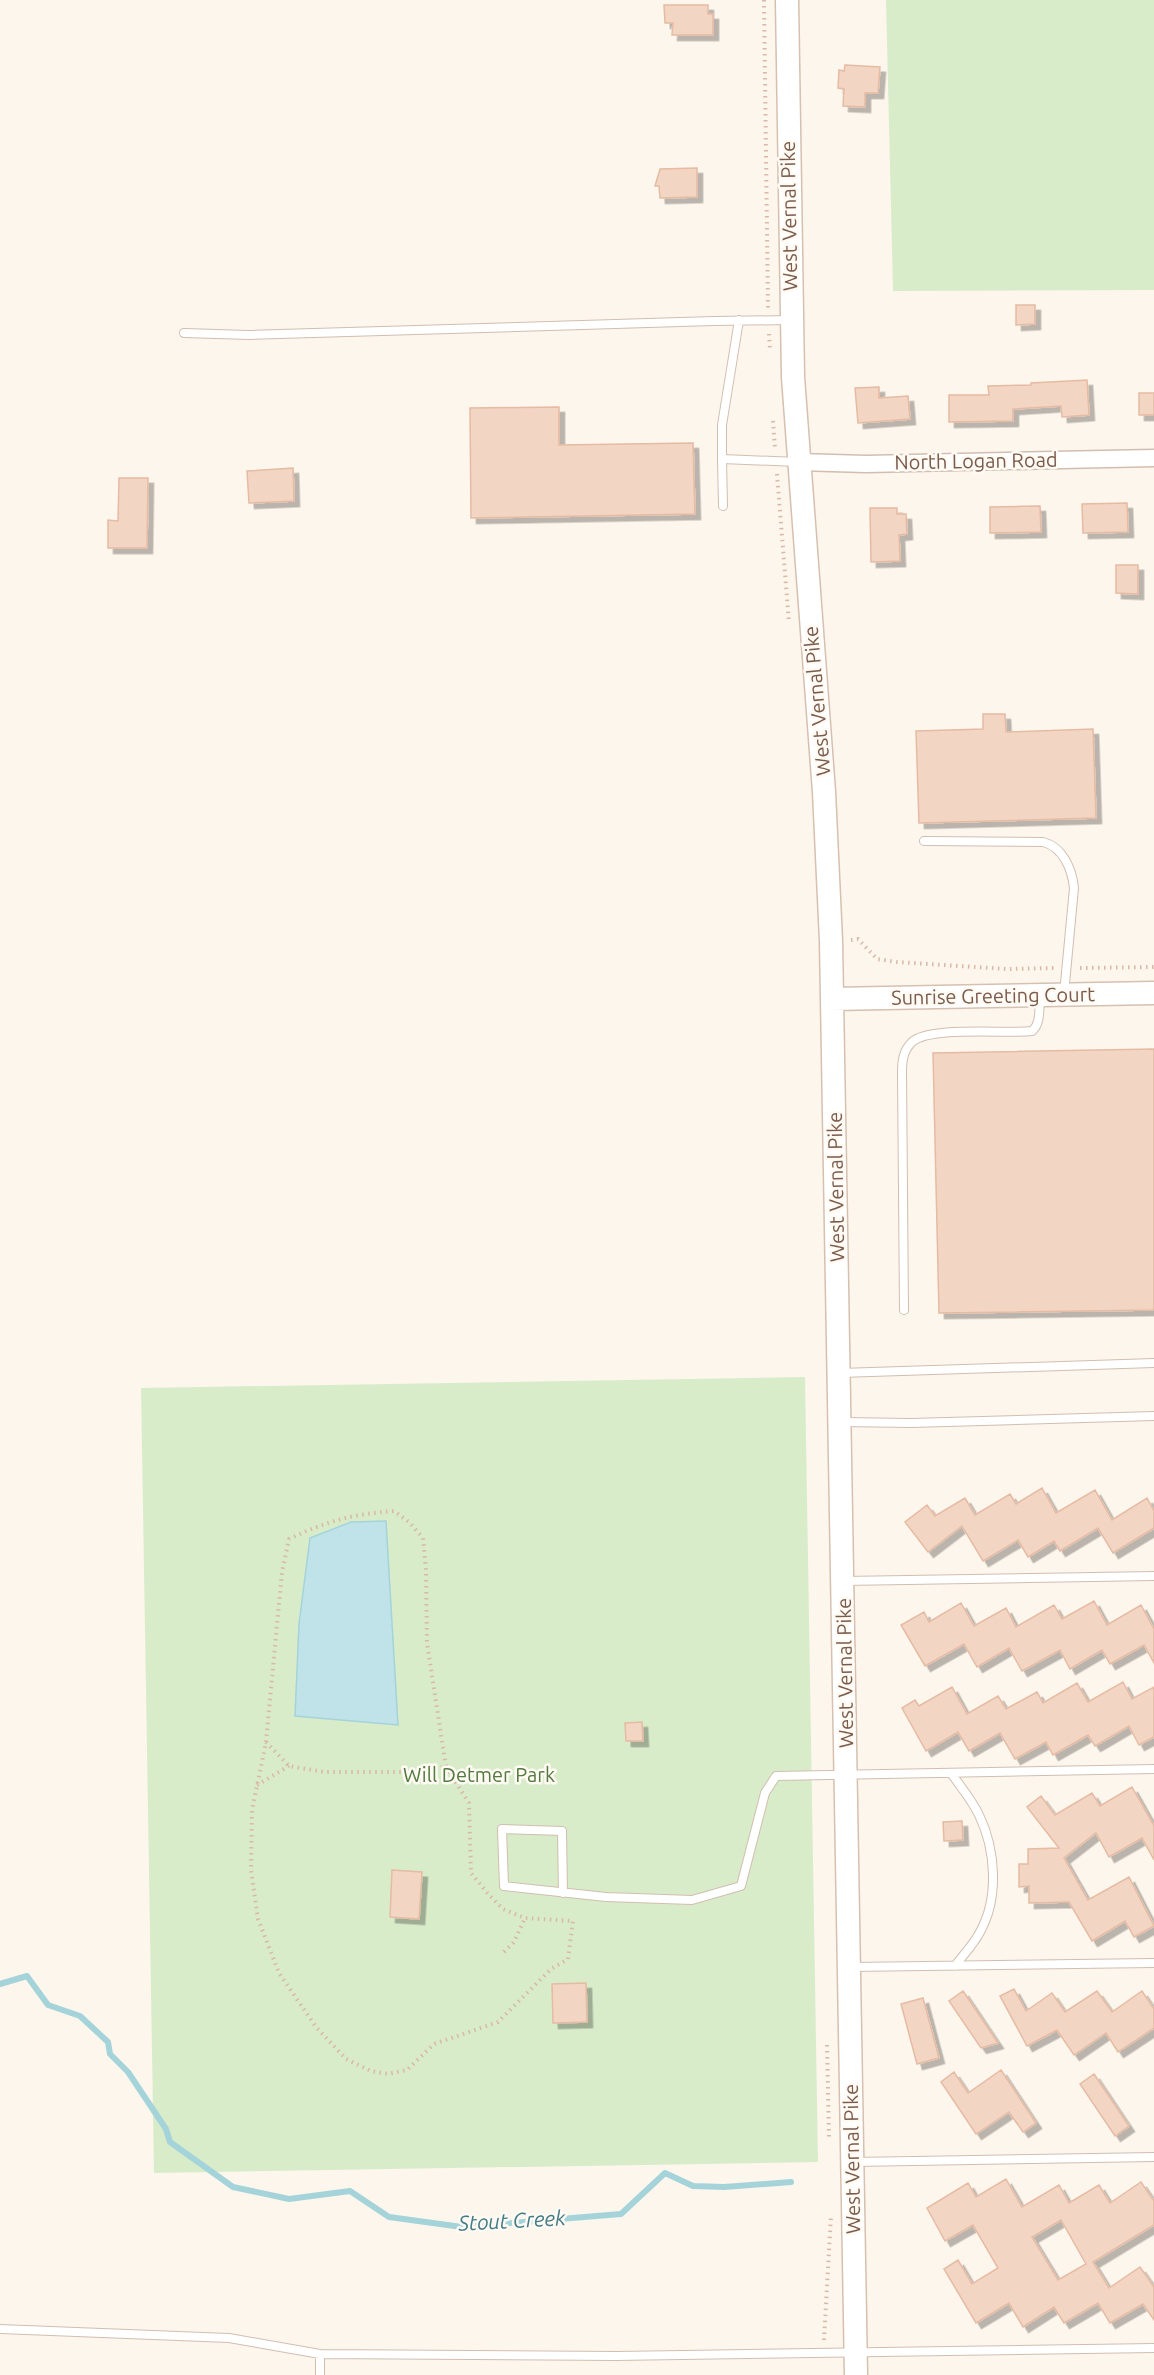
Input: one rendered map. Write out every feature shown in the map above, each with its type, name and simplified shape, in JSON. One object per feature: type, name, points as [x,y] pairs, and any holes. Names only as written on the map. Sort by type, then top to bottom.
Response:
[{"type":"main road","name":"West Vernal Pike","points":[[787,0],[780,320],[799,462],[824,792],[832,999],[856,2375]]},
{"type":"main road","name":"Sunrise Greeting Court","points":[[832,999],[1154,993]]},
{"type":"street","name":"North Logan Road","points":[[799,462],[866,464],[1154,458]]},
{"type":"lane","points":[[723,506],[722,425],[739,320]]},
{"type":"lane","points":[[184,333],[249,335],[780,320]]},
{"type":"lane","points":[[722,459],[799,462]]},
{"type":"lane","points":[[924,841],[1043,842],[1051,844],[1059,851],[1072,875],[1074,888],[1064,994]]},
{"type":"lane","points":[[904,1310],[902,1072],[905,1052],[913,1042],[933,1034],[1032,1031],[1038,1022],[1040,995]]},
{"type":"lane","points":[[839,1372],[1154,1363]]},
{"type":"lane","points":[[840,1422],[911,1423],[1154,1416]]},
{"type":"lane","points":[[843,1581],[1154,1576]]},
{"type":"lane","points":[[563,1893],[562,1831],[502,1829],[504,1886],[563,1893],[606,1897],[692,1900],[741,1886],[765,1793],[776,1776],[1154,1770]]},
{"type":"lane","points":[[951,1773],[979,1815],[990,1847],[994,1874],[990,1905],[981,1932],[955,1966]]},
{"type":"lane","points":[[849,1967],[1154,1963]]},
{"type":"lane","points":[[852,2163],[1154,2157]]},
{"type":"lane","points":[[0,2329],[229,2338],[320,2354],[615,2356],[1154,2348]]},
{"type":"lane","points":[[320,2354],[320,2375]]},
{"type":"path","points":[[764,0],[780,320],[770,351]]},
{"type":"path","points":[[773,416],[789,634]]},
{"type":"path","points":[[858,939],[877,958],[897,962],[1006,969],[1154,967]]},
{"type":"path","points":[[394,1511],[409,1522],[423,1538],[427,1643],[446,1767],[469,1803],[471,1873],[503,1909],[525,1918],[573,1922],[568,1959],[551,1969],[498,2022],[434,2044],[407,2070],[388,2074],[380,2073],[346,2059],[316,2027],[279,1973],[258,1919],[251,1870],[252,1810],[266,1742],[282,1572],[289,1539],[317,1525],[357,1514],[394,1511]]},
{"type":"path","points":[[266,1742],[289,1766],[324,1772],[413,1772],[446,1767]]},
{"type":"path","points":[[258,1785],[289,1766]]},
{"type":"path","points":[[504,1952],[514,1942],[525,1918]]},
{"type":"path","points":[[827,2042],[829,2145]]},
{"type":"path","points":[[824,2353],[831,2212]]},
{"type":"green space","points":[[886,0],[1154,0],[1154,290],[893,291]]},
{"type":"green space","name":"Will Detmer Park","points":[[805,1377],[818,2162],[154,2173],[141,1388]]},
{"type":"water","points":[[386,1521],[398,1725],[295,1716],[299,1624],[310,1538],[351,1522]]},
{"type":"building","points":[[664,5],[708,5],[708,14],[713,14],[713,35],[672,35],[673,23],[665,23]]},
{"type":"building","points":[[845,65],[880,67],[878,93],[865,93],[865,107],[843,106],[844,89],[838,88],[839,70],[844,71]]},
{"type":"building","points":[[697,168],[697,197],[660,198],[659,186],[655,186],[660,169]]},
{"type":"building","points":[[1016,305],[1035,305],[1035,324],[1016,325]]},
{"type":"building","points":[[1087,380],[1089,415],[1062,417],[1061,406],[1013,409],[1013,421],[949,422],[949,395],[989,395],[988,386]]},
{"type":"building","points":[[879,387],[879,398],[908,396],[910,419],[858,423],[855,388]]},
{"type":"building","points":[[1139,393],[1154,393],[1154,415],[1139,415]]},
{"type":"building","points":[[559,407],[559,445],[693,443],[695,514],[471,518],[470,408]]},
{"type":"building","points":[[293,468],[294,501],[249,503],[247,471]]},
{"type":"building","points":[[119,478],[148,478],[147,548],[108,548],[108,520],[118,521]]},
{"type":"building","points":[[1127,503],[1128,532],[1083,533],[1082,504]]},
{"type":"building","points":[[1040,506],[1041,532],[990,533],[990,507]]},
{"type":"building","points":[[870,508],[897,508],[897,514],[906,514],[907,534],[899,535],[900,561],[871,562]]},
{"type":"building","points":[[1116,565],[1138,565],[1138,594],[1116,593]]},
{"type":"building","points":[[983,714],[1005,714],[1006,732],[1093,729],[1096,818],[919,823],[916,731],[983,729]]},
{"type":"building","points":[[1154,1049],[1154,1310],[939,1313],[933,1053]]},
{"type":"building","points":[[1042,1488],[1056,1513],[1095,1490],[1112,1520],[1147,1498],[1154,1511],[1154,1528],[1113,1553],[1098,1528],[1060,1551],[1054,1541],[1028,1557],[1018,1540],[983,1561],[962,1526],[928,1552],[905,1522],[927,1505],[935,1516],[965,1498],[975,1515],[1010,1494],[1016,1504]]},
{"type":"building","points":[[1094,1601],[1107,1625],[1141,1605],[1154,1629],[1154,1663],[1144,1645],[1110,1664],[1102,1650],[1070,1669],[1060,1650],[1022,1671],[1009,1648],[977,1667],[964,1644],[925,1666],[901,1625],[924,1612],[929,1622],[961,1603],[974,1626],[1006,1608],[1016,1627],[1054,1605],[1062,1619]]},
{"type":"building","points":[[1123,1682],[1132,1699],[1154,1687],[1154,1737],[1139,1745],[1129,1726],[1095,1746],[1088,1735],[1053,1755],[1046,1742],[1015,1759],[1000,1733],[969,1751],[958,1732],[926,1751],[902,1708],[915,1700],[919,1706],[952,1687],[967,1714],[998,1696],[1006,1709],[1037,1692],[1043,1703],[1077,1683],[1088,1702]]},
{"type":"building","points":[[642,1722],[643,1741],[626,1741],[625,1723]]},
{"type":"building","points":[[1132,1787],[1154,1826],[1154,1860],[1142,1838],[1109,1857],[1096,1833],[1064,1858],[1088,1900],[1129,1877],[1154,1926],[1134,1937],[1125,1921],[1092,1941],[1069,1902],[1029,1903],[1029,1886],[1019,1887],[1019,1864],[1028,1864],[1028,1849],[1059,1848],[1027,1807],[1041,1796],[1055,1815],[1092,1793],[1100,1806]]},
{"type":"building","points":[[962,1821],[963,1840],[944,1841],[943,1822]]},
{"type":"building","points":[[392,1870],[422,1872],[419,1919],[390,1917]]},
{"type":"building","points":[[586,1983],[587,2022],[553,2023],[552,1984]]},
{"type":"building","points":[[1014,1989],[1026,2011],[1052,1993],[1065,2012],[1097,1991],[1112,2012],[1142,1991],[1154,2009],[1154,2028],[1118,2052],[1106,2033],[1074,2055],[1057,2030],[1027,2046],[1000,1996]]},
{"type":"building","points":[[963,1991],[998,2043],[981,2048],[949,2001]]},
{"type":"building","points":[[923,1998],[939,2058],[917,2064],[901,2004]]},
{"type":"building","points":[[1001,2070],[1036,2123],[1023,2132],[1009,2112],[976,2134],[941,2082],[954,2072],[968,2093]]},
{"type":"building","points":[[1094,2074],[1129,2126],[1115,2136],[1080,2084]]},
{"type":"building","points":[[1006,2179],[1022,2207],[1059,2185],[1069,2203],[1099,2185],[1110,2203],[1141,2182],[1154,2201],[1154,2225],[1093,2262],[1109,2288],[1140,2267],[1154,2287],[1154,2320],[1143,2304],[1110,2323],[1098,2303],[1064,2323],[1054,2307],[1023,2327],[1009,2303],[976,2323],[944,2269],[958,2260],[972,2284],[998,2268],[973,2225],[945,2241],[927,2208],[968,2183],[976,2197]],"holes":[[[1061,2220],[1086,2264],[1058,2280],[1032,2237]]]},
{"type":"waterway","name":"Stout Creek","points":[[0,1984],[27,1976],[48,2005],[80,2016],[108,2042],[110,2054],[128,2072],[166,2129],[170,2142],[233,2187],[289,2199],[350,2191],[389,2217],[462,2227],[621,2214],[665,2173],[693,2186],[724,2187],[791,2182]]}]
